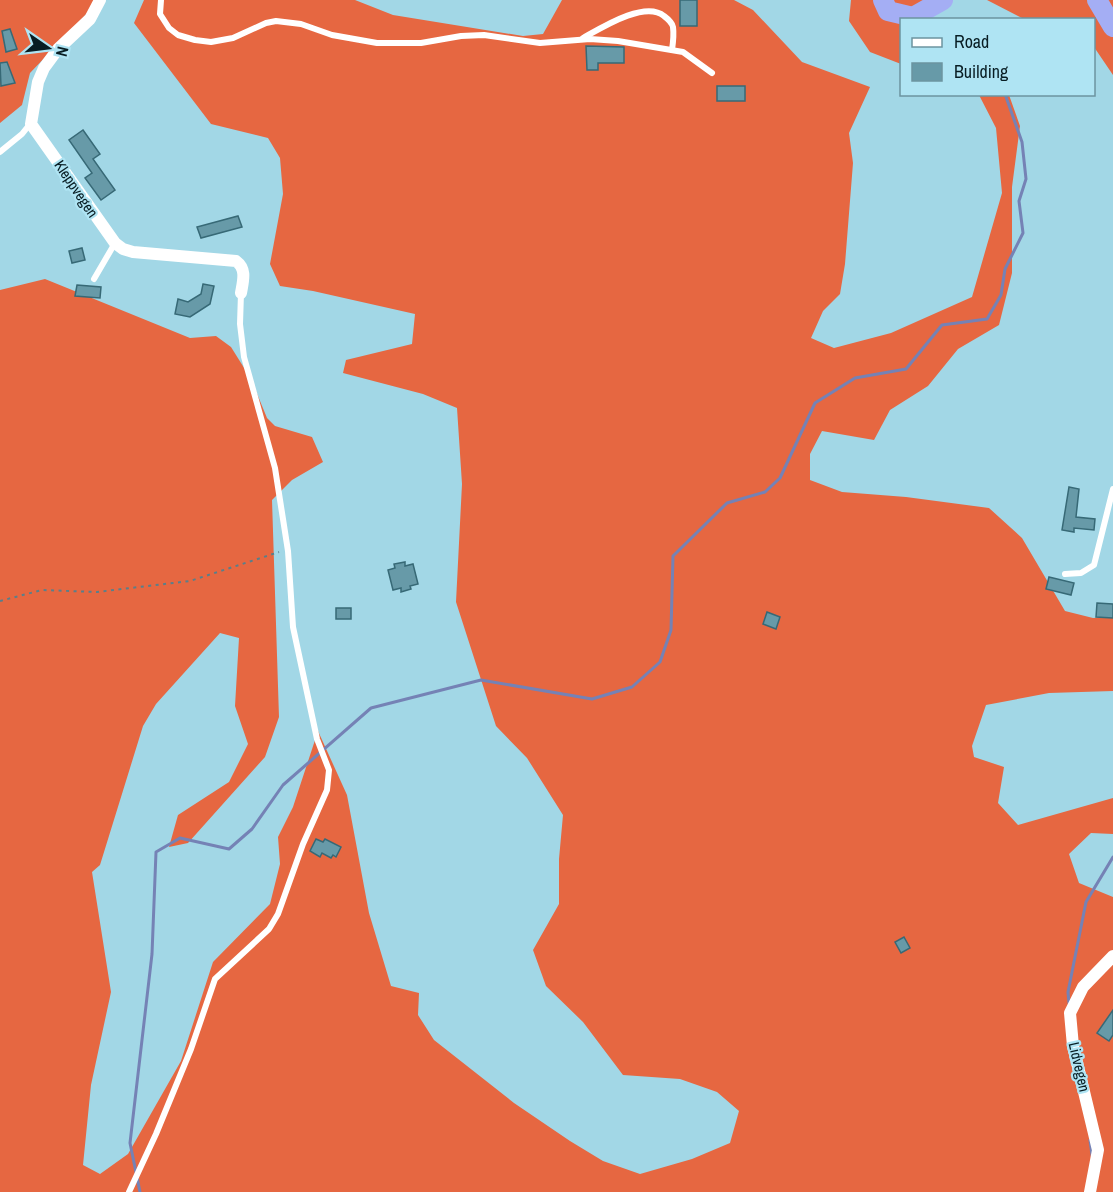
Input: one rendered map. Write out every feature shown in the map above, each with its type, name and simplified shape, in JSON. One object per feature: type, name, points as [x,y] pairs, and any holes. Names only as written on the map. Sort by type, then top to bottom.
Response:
[{"type":"street","points":[[31,124],[38,82],[44,68],[58,49],[90,19],[100,0]]},
{"type":"street","name":"Kleppvegen","points":[[31,124],[115,243]]},
{"type":"street","points":[[115,243],[133,252],[236,261],[242,265],[244,270],[241,293]]},
{"type":"street","name":"Lidvegen","points":[[1090,1192],[1098,1150],[1072,1046],[1070,1013],[1083,987],[1113,956]]},
{"type":"lane","points":[[161,0],[160,14],[169,28],[186,38],[212,42],[233,38],[266,23],[276,21],[301,24],[348,39],[377,43],[421,43],[461,36],[484,35],[540,43],[580,40],[618,41],[688,55],[712,73]]},
{"type":"lane","points":[[580,40],[616,21],[653,11],[663,14],[671,22],[673,27],[672,50]]},
{"type":"lane","points":[[0,152],[31,124]]},
{"type":"lane","points":[[94,279],[115,243]]},
{"type":"lane","points":[[129,1192],[191,1049],[214,980],[269,929],[278,914],[295,865],[327,790],[329,770],[317,739],[293,627],[288,550],[275,468],[244,357],[240,324],[241,293]]},
{"type":"lane","points":[[1065,574],[1081,573],[1094,565],[1113,489]]},
{"type":"path","points":[[0,601],[42,590],[97,592],[190,581],[288,550]]},
{"type":"shaded area","points":[[0,0],[95,0],[92,8],[30,73],[22,105],[0,123]]},
{"type":"shaded area","points":[[144,0],[355,0],[393,15],[523,36],[543,34],[562,0],[734,0],[753,10],[802,62],[870,87],[849,133],[853,163],[845,264],[840,294],[823,311],[811,338],[834,348],[891,333],[972,297],[1002,193],[996,128],[980,96],[1009,96],[1020,126],[1012,187],[1012,273],[999,325],[958,349],[928,386],[890,410],[874,440],[822,431],[810,454],[810,480],[842,492],[906,497],[989,508],[1022,538],[1065,611],[1093,618],[1113,617],[1113,691],[1049,693],[986,705],[972,746],[974,757],[1004,767],[998,803],[1018,825],[1113,798],[1113,834],[1091,833],[1069,854],[1079,883],[1113,897],[1113,1192],[0,1192],[0,290],[45,279],[190,338],[216,336],[231,347],[251,379],[267,418],[275,426],[312,437],[323,462],[292,480],[272,500],[279,717],[265,757],[188,843],[169,847],[178,815],[229,782],[248,744],[235,706],[239,638],[220,633],[156,704],[143,726],[100,865],[92,872],[111,992],[91,1085],[83,1165],[100,1174],[128,1154],[181,1061],[213,962],[270,904],[280,864],[278,837],[293,807],[318,731],[347,795],[369,913],[391,986],[419,993],[418,1015],[434,1040],[514,1103],[570,1141],[603,1161],[640,1174],[692,1159],[730,1143],[739,1111],[717,1092],[680,1079],[623,1075],[583,1022],[546,986],[533,950],[559,904],[559,859],[563,815],[527,758],[496,726],[456,602],[462,484],[457,408],[423,394],[343,373],[346,360],[412,344],[415,314],[313,291],[280,286],[270,264],[283,194],[280,158],[268,138],[211,124],[134,23]]},
{"type":"shaded area","points":[[851,0],[952,0],[928,18],[900,18],[900,64],[870,52],[849,21]]},
{"type":"shaded area","points":[[987,0],[1113,0],[1113,75],[1095,48],[1095,18],[1022,18]]},
{"type":"building","points":[[680,0],[697,0],[697,26],[680,26]]},
{"type":"building","points":[[10,29],[17,49],[6,52],[2,31]]},
{"type":"building","points":[[586,46],[624,47],[624,63],[598,63],[598,70],[587,70]]},
{"type":"building","points":[[7,62],[15,83],[1,86],[0,63]]},
{"type":"building","points":[[717,86],[745,86],[745,101],[717,101]]},
{"type":"building","points":[[83,130],[100,154],[93,159],[115,190],[101,200],[85,178],[92,173],[69,140]]},
{"type":"building","points":[[238,216],[242,227],[201,238],[197,227]]},
{"type":"building","points":[[82,248],[85,260],[72,263],[69,251]]},
{"type":"building","points":[[203,284],[214,286],[210,304],[190,317],[175,314],[178,299],[188,302],[201,294]]},
{"type":"building","points":[[77,285],[101,287],[100,298],[75,296]]},
{"type":"building","points":[[1069,487],[1079,489],[1076,517],[1095,519],[1094,530],[1074,528],[1074,532],[1062,530]]},
{"type":"building","points":[[405,562],[405,566],[413,564],[418,584],[401,592],[401,588],[393,590],[388,570],[395,568],[394,564]]},
{"type":"building","points":[[1049,577],[1074,583],[1071,595],[1046,589]]},
{"type":"building","points":[[1097,603],[1113,604],[1113,618],[1096,617]]},
{"type":"building","points":[[336,608],[351,608],[351,619],[336,619]]},
{"type":"building","points":[[767,612],[780,617],[776,629],[763,624]]},
{"type":"building","points":[[316,839],[323,842],[325,839],[341,847],[336,857],[333,855],[331,858],[322,853],[320,857],[310,851]]},
{"type":"building","points":[[904,937],[910,948],[901,953],[895,942]]},
{"type":"building","points":[[1113,1010],[1113,1035],[1109,1041],[1097,1033]]},
{"type":"waterway","points":[[883,0],[888,11],[913,17],[943,0]]},
{"type":"waterway","points":[[1097,0],[1113,27]]},
{"type":"waterway","points":[[140,1192],[130,1143],[152,954],[156,852],[180,838],[229,849],[252,829],[283,785],[371,708],[481,680],[592,699],[632,687],[660,662],[671,630],[673,556],[727,503],[765,492],[780,478],[815,403],[855,378],[906,369],[942,325],[987,319],[1001,295],[1005,269],[1023,233],[1019,201],[1026,179],[1022,142],[1006,96]]},
{"type":"waterway","points":[[1069,1003],[1068,992],[1086,902],[1113,857]]},
{"type":"waterway","points":[[1090,1140],[1092,1155]]}]
